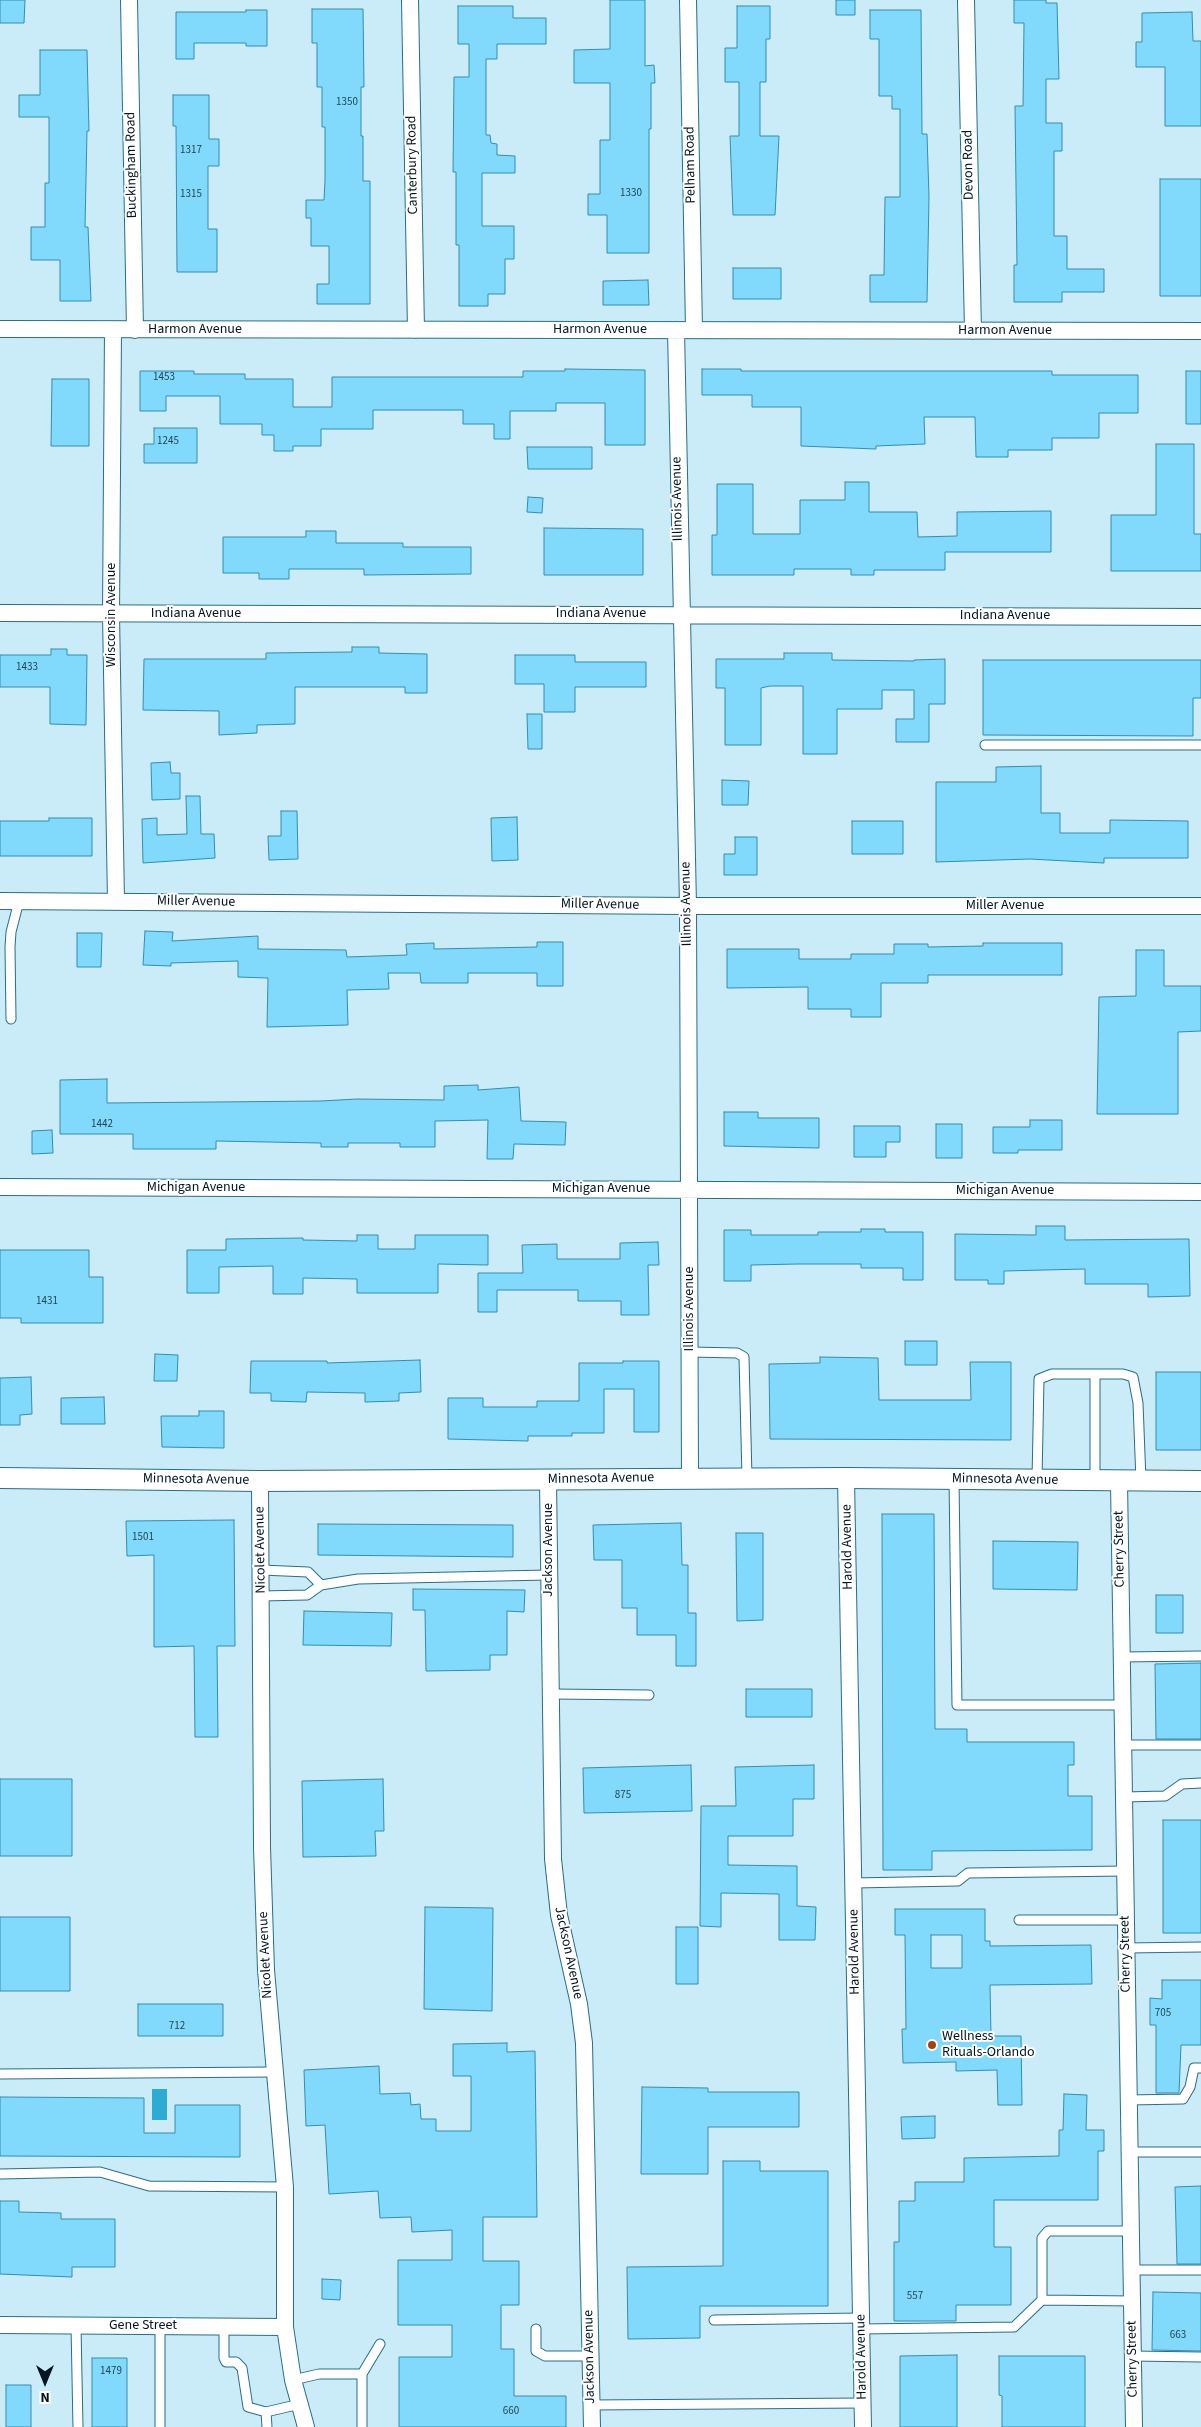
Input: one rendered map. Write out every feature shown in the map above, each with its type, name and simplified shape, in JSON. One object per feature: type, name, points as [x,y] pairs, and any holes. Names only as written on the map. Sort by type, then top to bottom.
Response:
[{"type":"street","name":"Buckingham Road","points":[[128,0],[135,330]]},
{"type":"street","name":"Canterbury Road","points":[[410,0],[416,330]]},
{"type":"street","name":"Pelham Road","points":[[688,0],[694,330]]},
{"type":"street","name":"Devon Road","points":[[966,0],[973,331]]},
{"type":"street","name":"Harmon Avenue","points":[[0,329],[1201,331]]},
{"type":"street","name":"Wisconsin Avenue","points":[[113,330],[111,614],[116,901]]},
{"type":"street","name":"Illinois Avenue","points":[[676,330],[680,614],[688,906],[690,1478]]},
{"type":"street","name":"Indiana Avenue","points":[[0,613],[1201,617]]},
{"type":"street","name":"Miller Avenue","points":[[0,901],[688,906],[1201,906]]},
{"type":"street","name":"Michigan Avenue","points":[[0,1187],[1201,1192]]},
{"type":"street","name":"Minnesota Avenue","points":[[0,1478],[548,1480],[846,1478],[1119,1482],[1201,1480]]},
{"type":"street","name":"Harold Avenue","points":[[846,1478],[863,2427]]},
{"type":"street","name":"Nicolet Avenue","points":[[260,1480],[262,1847],[266,1970],[285,2187],[285,2327],[293,2380],[306,2427]]},
{"type":"street","name":"Jackson Avenue","points":[[548,1480],[548,1575],[555,1878],[559,1915],[579,2004],[584,2043],[592,2427]]},
{"type":"street","name":"Cherry Street","points":[[1119,1482],[1134,2427]]},
{"type":"street","name":"Gene Street","points":[[0,2325],[285,2327]]},
{"type":"lane","points":[[985,745],[1201,745]]},
{"type":"lane","points":[[11,1019],[10,940],[19,901]]},
{"type":"lane","points":[[690,1352],[737,1353],[744,1357],[747,1478]]},
{"type":"lane","points":[[1037,1480],[1039,1379],[1052,1374],[1123,1374],[1133,1377],[1138,1403],[1141,1481]]},
{"type":"lane","points":[[1095,1374],[1095,1481]]},
{"type":"lane","points":[[954,1479],[958,1704],[1122,1706]]},
{"type":"lane","points":[[261,1570],[308,1572],[321,1585]]},
{"type":"lane","points":[[261,1596],[307,1595],[321,1585],[358,1579],[548,1575]]},
{"type":"lane","points":[[1122,1657],[1201,1656]]},
{"type":"lane","points":[[551,1694],[650,1695]]},
{"type":"lane","points":[[1123,1745],[1201,1745]]},
{"type":"lane","points":[[1124,1798],[1165,1796],[1182,1784],[1201,1783]]},
{"type":"lane","points":[[854,1884],[958,1881],[968,1873],[1125,1871]]},
{"type":"lane","points":[[1019,1920],[1126,1920]]},
{"type":"lane","points":[[1126,1948],[1201,1947]]},
{"type":"lane","points":[[1128,2100],[1183,2099],[1190,2087],[1194,2068],[1201,2068]]},
{"type":"lane","points":[[0,2074],[274,2072]]},
{"type":"lane","points":[[1129,2152],[1201,2152]]},
{"type":"lane","points":[[0,2174],[100,2172],[149,2186],[285,2187]]},
{"type":"lane","points":[[1042,2300],[1042,2238],[1048,2231],[1130,2231]]},
{"type":"lane","points":[[1131,2270],[1201,2270]]},
{"type":"lane","points":[[714,2320],[1014,2327],[1042,2300],[1132,2301]]},
{"type":"lane","points":[[76,2326],[78,2427]]},
{"type":"lane","points":[[160,2326],[160,2427]]},
{"type":"lane","points":[[224,2327],[224,2358],[226,2362],[236,2362],[242,2368],[248,2407],[266,2412],[300,2404]]},
{"type":"lane","points":[[536,2329],[536,2351],[545,2356],[590,2356]]},
{"type":"lane","points":[[362,2427],[362,2374],[380,2344]]},
{"type":"lane","points":[[1132,2356],[1201,2357]]},
{"type":"lane","points":[[293,2380],[319,2374],[362,2374]]},
{"type":"lane","points":[[592,2405],[863,2403]]},
{"type":"lane","points":[[266,2412],[267,2427]]},
{"type":"water","points":[[152,2089],[167,2089],[167,2120],[152,2120]]},
{"type":"building","points":[[0,0],[25,0],[24,23],[0,23]]},
{"type":"building","points":[[610,0],[645,0],[645,66],[654,65],[655,83],[651,83],[651,129],[649,129],[649,253],[607,253],[607,215],[588,215],[588,194],[600,194],[600,140],[610,140],[610,83],[574,83],[574,50],[610,49]]},
{"type":"building","points":[[836,0],[855,0],[855,15],[836,15]]},
{"type":"building","points":[[1014,0],[1046,0],[1046,3],[1057,3],[1059,79],[1046,79],[1046,123],[1062,123],[1062,151],[1054,151],[1054,236],[1067,236],[1067,269],[1104,269],[1104,292],[1062,292],[1062,302],[1014,302],[1014,265],[1017,265],[1015,106],[1023,106],[1024,23],[1014,23]]},
{"type":"building","points":[[458,6],[513,6],[513,18],[546,18],[546,44],[497,44],[497,59],[486,59],[486,135],[490,135],[491,143],[497,144],[497,155],[515,156],[515,173],[482,173],[482,226],[514,226],[514,259],[505,259],[505,294],[488,294],[488,306],[459,306],[459,245],[456,245],[456,172],[453,172],[454,77],[469,77],[469,44],[458,44]]},
{"type":"building","points":[[737,6],[770,6],[770,39],[766,39],[766,82],[760,82],[760,136],[779,136],[775,215],[733,215],[730,136],[739,136],[739,82],[725,82],[725,48],[737,48]]},
{"type":"building","points":[[312,9],[363,9],[364,87],[361,87],[361,136],[363,136],[363,181],[370,181],[370,304],[317,304],[317,284],[329,284],[329,246],[311,246],[311,218],[306,218],[306,200],[324,200],[325,181],[325,127],[322,127],[322,87],[317,87],[317,43],[312,43]]},
{"type":"building","points":[[246,10],[267,10],[267,46],[246,46],[246,43],[194,43],[194,59],[176,59],[176,12],[246,12]]},
{"type":"building","points":[[870,10],[921,10],[922,134],[927,134],[929,197],[927,302],[870,302],[870,275],[884,275],[885,197],[900,197],[900,109],[892,109],[892,96],[879,96],[879,39],[870,39]]},
{"type":"building","points":[[1192,12],[1193,41],[1201,41],[1201,126],[1165,126],[1165,67],[1136,67],[1136,42],[1142,42],[1142,13]]},
{"type":"building","points":[[40,50],[87,50],[89,131],[87,131],[85,227],[88,227],[91,301],[60,301],[60,260],[31,260],[31,227],[45,227],[45,183],[49,183],[49,117],[19,117],[19,95],[40,95]]},
{"type":"building","points":[[173,95],[209,95],[209,139],[219,139],[219,166],[208,166],[208,229],[217,229],[217,272],[177,272],[176,126],[173,126]]},
{"type":"building","points":[[1160,179],[1201,179],[1201,296],[1160,296]]},
{"type":"building","points":[[733,268],[781,268],[781,299],[733,299]]},
{"type":"building","points":[[648,280],[649,305],[603,305],[603,281]]},
{"type":"building","points":[[565,369],[645,370],[645,445],[605,445],[605,403],[556,403],[556,411],[510,411],[510,439],[494,439],[494,424],[463,424],[463,410],[373,410],[373,429],[321,429],[321,446],[293,446],[293,451],[274,451],[274,435],[262,435],[262,424],[220,424],[220,396],[166,396],[166,411],[140,411],[140,371],[194,371],[194,374],[245,374],[245,379],[293,379],[293,407],[332,407],[332,377],[523,377],[523,371],[565,371]]},
{"type":"building","points":[[702,369],[741,369],[741,371],[1052,371],[1052,375],[1138,375],[1138,413],[1099,413],[1099,438],[1052,438],[1052,450],[1008,450],[1008,457],[976,457],[975,417],[924,417],[925,444],[876,446],[876,449],[801,446],[801,407],[752,407],[752,395],[702,395]]},
{"type":"building","points":[[1186,371],[1201,371],[1201,424],[1186,424]]},
{"type":"building","points":[[52,379],[89,379],[89,446],[51,446]]},
{"type":"building","points":[[154,428],[197,428],[197,463],[144,463],[144,444],[154,444]]},
{"type":"building","points":[[1156,444],[1194,444],[1194,534],[1201,534],[1201,571],[1111,571],[1111,515],[1156,515]]},
{"type":"building","points":[[527,447],[592,447],[592,469],[528,469]]},
{"type":"building","points":[[845,482],[869,482],[869,512],[917,512],[918,537],[957,536],[957,512],[1051,511],[1051,552],[945,552],[945,570],[874,570],[874,575],[851,575],[851,569],[794,569],[794,575],[712,575],[712,535],[717,535],[717,484],[753,484],[753,534],[800,534],[800,500],[845,500]]},
{"type":"building","points":[[528,497],[543,498],[542,513],[527,512]]},
{"type":"building","points":[[544,528],[643,529],[643,575],[544,575]]},
{"type":"building","points":[[306,531],[336,531],[336,543],[403,543],[403,547],[471,547],[471,574],[364,575],[364,569],[289,569],[289,579],[259,579],[259,573],[223,573],[223,537],[306,537]]},
{"type":"building","points":[[352,647],[379,647],[379,653],[427,654],[427,693],[405,693],[405,687],[295,687],[295,724],[257,725],[257,733],[219,735],[219,711],[143,710],[144,659],[266,659],[266,653],[352,652]]},
{"type":"building","points":[[51,649],[67,649],[67,655],[87,655],[86,725],[50,724],[50,687],[0,687],[0,655],[51,655]]},
{"type":"building","points":[[784,653],[832,653],[832,660],[914,661],[945,659],[945,704],[929,704],[929,742],[896,742],[896,719],[914,719],[914,690],[882,690],[882,709],[837,709],[837,754],[803,754],[803,686],[770,686],[761,688],[761,745],[725,745],[725,688],[716,688],[716,659],[784,659]]},
{"type":"building","points":[[515,655],[575,655],[575,662],[646,662],[646,687],[575,687],[575,712],[544,712],[544,684],[515,684]]},
{"type":"building","points":[[983,660],[1201,660],[1201,698],[1193,698],[1193,736],[983,735]]},
{"type":"building","points":[[527,714],[542,714],[542,749],[528,749]]},
{"type":"building","points":[[170,762],[171,773],[180,773],[180,799],[152,800],[151,763]]},
{"type":"building","points":[[1041,766],[1041,813],[1060,813],[1060,833],[1110,833],[1110,820],[1188,821],[1188,858],[1104,858],[1104,863],[1030,859],[936,862],[936,782],[996,782],[996,767]]},
{"type":"building","points":[[722,780],[749,781],[748,805],[722,805]]},
{"type":"building","points":[[186,796],[200,796],[201,834],[214,834],[215,858],[143,863],[142,819],[157,818],[157,835],[187,834]]},
{"type":"building","points":[[281,811],[297,811],[298,859],[269,860],[268,836],[281,836]]},
{"type":"building","points":[[517,817],[518,860],[492,861],[491,818]]},
{"type":"building","points":[[49,818],[92,818],[92,856],[0,856],[0,821],[49,821]]},
{"type":"building","points":[[852,821],[903,821],[903,854],[852,854]]},
{"type":"building","points":[[735,837],[757,837],[757,875],[724,875],[724,854],[735,854]]},
{"type":"building","points":[[145,931],[173,932],[172,941],[258,936],[258,949],[346,950],[347,957],[407,955],[406,944],[434,943],[434,949],[537,947],[537,942],[563,942],[563,986],[537,986],[537,973],[468,973],[468,983],[421,983],[420,973],[388,973],[389,989],[347,990],[348,1025],[267,1027],[268,978],[238,977],[238,961],[171,963],[171,966],[143,965]]},
{"type":"building","points":[[77,933],[102,933],[101,967],[77,967]]},
{"type":"building","points":[[983,943],[1062,943],[1062,975],[928,975],[928,983],[881,983],[881,1017],[851,1017],[851,1009],[808,1009],[808,987],[727,988],[727,949],[799,949],[799,959],[851,959],[851,954],[894,954],[894,944],[928,944],[928,947],[983,946]]},
{"type":"building","points":[[1136,950],[1164,950],[1164,986],[1201,986],[1201,1031],[1178,1032],[1178,1114],[1097,1114],[1099,997],[1136,996]]},
{"type":"building","points":[[107,1079],[107,1103],[357,1099],[444,1100],[444,1086],[478,1085],[478,1090],[519,1087],[521,1121],[566,1122],[565,1145],[514,1144],[513,1159],[487,1159],[488,1120],[435,1121],[435,1147],[400,1147],[400,1143],[348,1143],[348,1147],[321,1147],[321,1143],[216,1141],[216,1149],[133,1149],[133,1134],[60,1134],[60,1080]]},
{"type":"building","points":[[724,1112],[758,1112],[758,1118],[819,1118],[819,1148],[724,1146]]},
{"type":"building","points":[[1030,1120],[1062,1120],[1062,1150],[1018,1150],[1018,1153],[993,1153],[993,1127],[1030,1127]]},
{"type":"building","points":[[936,1124],[962,1124],[962,1158],[936,1158]]},
{"type":"building","points":[[854,1126],[900,1126],[900,1142],[886,1142],[886,1157],[854,1157]]},
{"type":"building","points":[[52,1130],[53,1153],[32,1154],[32,1131]]},
{"type":"building","points":[[1036,1226],[1065,1226],[1065,1240],[1189,1239],[1190,1296],[1148,1297],[1148,1284],[1085,1284],[1085,1269],[1004,1271],[1004,1284],[988,1284],[988,1280],[955,1280],[955,1234],[1036,1235]]},
{"type":"building","points":[[861,1229],[885,1229],[885,1232],[923,1232],[923,1280],[903,1280],[903,1268],[861,1268],[861,1264],[798,1264],[751,1265],[751,1281],[724,1281],[724,1230],[751,1230],[751,1235],[818,1235],[818,1232],[861,1232]]},
{"type":"building","points":[[357,1235],[378,1235],[378,1249],[415,1249],[415,1235],[488,1235],[488,1265],[438,1264],[438,1293],[357,1293],[357,1279],[303,1278],[303,1294],[273,1294],[273,1266],[219,1267],[219,1293],[187,1293],[187,1250],[226,1250],[226,1239],[303,1238],[303,1240],[357,1241]]},
{"type":"building","points":[[658,1242],[659,1265],[648,1265],[649,1315],[621,1315],[621,1301],[578,1301],[578,1290],[497,1290],[497,1312],[478,1312],[478,1273],[523,1273],[522,1245],[557,1244],[557,1259],[620,1259],[620,1243]]},
{"type":"building","points":[[0,1250],[89,1250],[89,1277],[103,1277],[103,1323],[21,1323],[21,1318],[0,1318]]},
{"type":"building","points":[[905,1341],[937,1341],[937,1365],[905,1365]]},
{"type":"building","points":[[155,1354],[178,1355],[177,1381],[154,1381]]},
{"type":"building","points":[[820,1357],[878,1358],[879,1400],[971,1400],[970,1362],[1011,1362],[1011,1440],[770,1439],[769,1364],[820,1363]]},
{"type":"building","points":[[420,1360],[421,1392],[399,1393],[399,1401],[365,1402],[365,1393],[307,1392],[306,1402],[271,1401],[271,1393],[250,1393],[251,1361],[327,1361],[327,1363]]},
{"type":"building","points":[[623,1361],[659,1361],[659,1432],[634,1432],[634,1389],[604,1389],[604,1433],[572,1433],[572,1436],[528,1436],[528,1441],[448,1439],[448,1398],[483,1398],[483,1407],[537,1407],[537,1401],[579,1401],[579,1363],[623,1363]]},
{"type":"building","points":[[1156,1372],[1201,1372],[1201,1450],[1156,1450]]},
{"type":"building","points":[[31,1377],[32,1414],[20,1415],[20,1425],[0,1425],[0,1378]]},
{"type":"building","points":[[104,1397],[105,1424],[61,1424],[61,1398]]},
{"type":"building","points":[[199,1411],[224,1411],[224,1448],[162,1447],[161,1416],[199,1416]]},
{"type":"building","points":[[882,1514],[934,1514],[935,1729],[967,1729],[967,1742],[1074,1742],[1074,1765],[1068,1765],[1068,1796],[1092,1796],[1092,1850],[932,1851],[932,1870],[883,1870]]},
{"type":"building","points":[[234,1520],[235,1646],[217,1646],[218,1737],[195,1737],[194,1646],[154,1647],[154,1555],[127,1556],[126,1521]]},
{"type":"building","points":[[681,1523],[682,1565],[688,1565],[688,1613],[696,1613],[696,1666],[676,1666],[676,1635],[637,1635],[637,1608],[622,1608],[622,1560],[594,1560],[593,1525]]},
{"type":"building","points":[[318,1524],[513,1525],[513,1557],[318,1555]]},
{"type":"building","points":[[736,1533],[763,1533],[763,1620],[737,1621]]},
{"type":"building","points":[[993,1541],[1078,1542],[1077,1590],[993,1589]]},
{"type":"building","points":[[413,1589],[525,1590],[524,1612],[507,1611],[507,1655],[490,1655],[490,1670],[426,1671],[425,1610],[413,1610]]},
{"type":"building","points":[[1156,1595],[1183,1595],[1183,1633],[1156,1633]]},
{"type":"building","points":[[304,1611],[392,1613],[391,1646],[303,1645]]},
{"type":"building","points":[[1201,1663],[1201,1739],[1156,1739],[1155,1664]]},
{"type":"building","points":[[746,1689],[812,1689],[812,1717],[746,1717]]},
{"type":"building","points":[[691,1765],[692,1811],[584,1813],[583,1768]]},
{"type":"building","points":[[814,1765],[814,1799],[793,1799],[793,1836],[728,1836],[728,1865],[797,1866],[797,1906],[816,1907],[815,1940],[779,1940],[779,1894],[721,1893],[721,1927],[700,1926],[701,1806],[736,1806],[735,1767]]},
{"type":"building","points":[[0,1779],[72,1779],[72,1856],[0,1856]]},
{"type":"building","points":[[383,1779],[384,1831],[375,1831],[376,1856],[303,1857],[302,1781]]},
{"type":"building","points":[[1163,1820],[1201,1820],[1201,1933],[1163,1933]]},
{"type":"building","points":[[425,1907],[493,1908],[492,2011],[424,2009]]},
{"type":"building","points":[[895,1909],[985,1909],[985,1941],[990,1941],[990,1946],[1091,1945],[1092,1984],[990,1985],[991,2036],[1021,2036],[1022,2105],[998,2105],[997,2070],[956,2071],[956,2062],[903,2063],[902,2029],[906,2029],[905,1935],[895,1935]],"holes":[[[931,1935],[962,1935],[962,1968],[931,1968]]]},
{"type":"building","points":[[0,1917],[70,1917],[70,1991],[0,1991]]},
{"type":"building","points":[[676,1927],[698,1927],[698,1984],[676,1984]]},
{"type":"building","points":[[1162,1980],[1201,1980],[1201,2045],[1181,2045],[1179,2093],[1156,2093],[1156,2025],[1150,2025],[1150,1998],[1162,1999]]},
{"type":"building","points":[[138,2004],[223,2004],[223,2036],[138,2036]]},
{"type":"building","points":[[507,2043],[507,2052],[535,2051],[537,2217],[483,2217],[483,2261],[519,2261],[519,2305],[501,2305],[501,2349],[514,2349],[514,2396],[566,2396],[566,2427],[399,2427],[399,2357],[452,2357],[452,2325],[398,2325],[398,2260],[452,2260],[452,2230],[412,2232],[411,2217],[380,2218],[378,2191],[329,2194],[325,2125],[306,2126],[304,2070],[379,2066],[380,2094],[410,2093],[411,2105],[420,2104],[421,2119],[436,2119],[436,2131],[471,2131],[471,2076],[453,2076],[453,2044]]},
{"type":"building","points":[[642,2087],[708,2088],[708,2092],[799,2092],[799,2127],[708,2127],[708,2174],[641,2174]]},
{"type":"building","points":[[1064,2094],[1087,2095],[1086,2130],[1104,2130],[1104,2151],[1098,2151],[1098,2200],[994,2200],[994,2247],[1011,2247],[1011,2305],[956,2305],[956,2321],[894,2321],[894,2242],[899,2242],[899,2201],[915,2201],[915,2182],[964,2182],[964,2158],[1059,2156],[1059,2130],[1063,2130]]},
{"type":"building","points":[[0,2097],[144,2098],[144,2133],[175,2133],[175,2105],[240,2105],[240,2157],[0,2156]]},
{"type":"building","points":[[935,2116],[935,2138],[902,2139],[901,2117]]},
{"type":"building","points":[[723,2161],[760,2161],[760,2171],[828,2171],[828,2306],[700,2306],[700,2338],[628,2339],[627,2267],[723,2266]]},
{"type":"building","points":[[1201,2186],[1201,2264],[1177,2264],[1175,2187]]},
{"type":"building","points":[[0,2201],[19,2201],[19,2212],[61,2213],[61,2219],[115,2219],[115,2267],[72,2267],[72,2277],[0,2274]]},
{"type":"building","points":[[322,2279],[341,2280],[340,2300],[322,2299]]},
{"type":"building","points":[[1153,2292],[1201,2293],[1201,2351],[1152,2350]]},
{"type":"building","points":[[957,2355],[957,2427],[900,2427],[900,2356]]},
{"type":"building","points":[[999,2356],[1085,2356],[1085,2427],[1002,2427],[1002,2396],[999,2395]]},
{"type":"building","points":[[92,2358],[127,2358],[127,2427],[92,2427]]},
{"type":"building","points":[[6,2385],[31,2385],[31,2427],[6,2427]]},
{"type":"place","name":"Wellness Rituals-Orlando","points":[[932,2045]]}]
